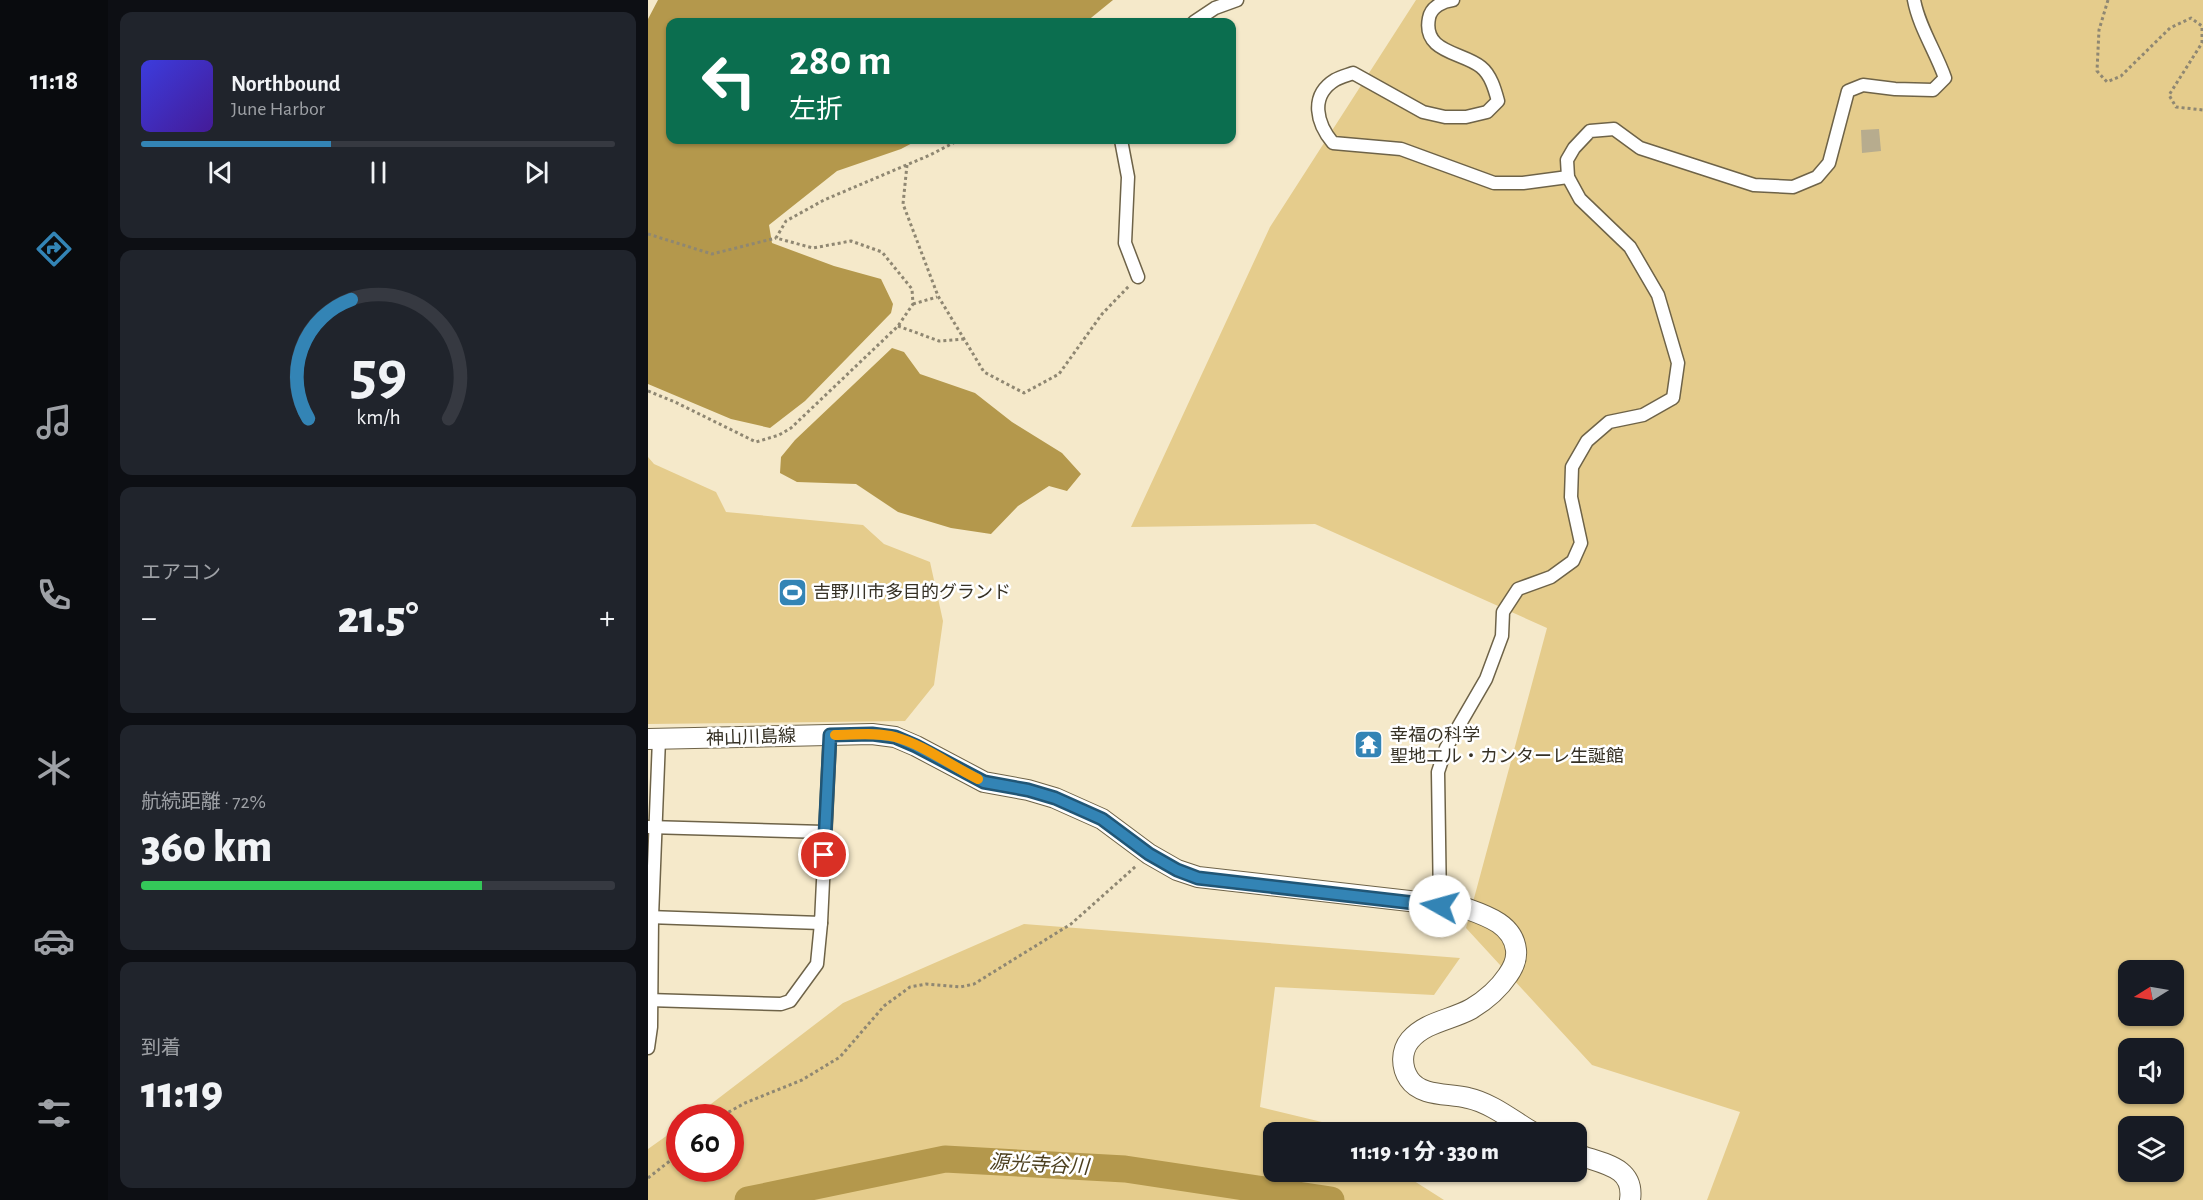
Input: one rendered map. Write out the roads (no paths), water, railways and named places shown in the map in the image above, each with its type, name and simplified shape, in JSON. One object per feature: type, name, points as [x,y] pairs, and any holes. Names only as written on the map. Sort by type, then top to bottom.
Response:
[{"type":"main road","name":"神山川島線","points":[[654,739],[872,734],[895,737],[984,782],[1028,790],[1055,798],[1102,819],[1149,854],[1177,870],[1198,878],[1462,907],[1490,917],[1513,938],[1516,952],[1513,968],[1492,995],[1470,1009],[1422,1029],[1409,1041],[1403,1054],[1404,1069],[1409,1080],[1419,1089],[1468,1098],[1486,1104],[1516,1122]]},
{"type":"main road","points":[[1587,1158],[1619,1170],[1628,1177],[1632,1189],[1630,1200]]},
{"type":"street","points":[[1200,18],[1215,8],[1237,0]]},
{"type":"street","points":[[1453,0],[1443,2],[1429,14],[1427,28],[1437,46],[1482,68],[1494,86],[1498,101],[1487,112],[1466,117],[1445,117],[1423,112],[1353,73],[1334,80],[1320,95],[1318,113],[1323,132],[1333,143],[1401,149],[1494,183],[1523,183],[1568,177]]},
{"type":"street","points":[[1440,906],[1438,772],[1446,748],[1486,679],[1502,636],[1503,612],[1518,589],[1551,577],[1573,561],[1581,543],[1571,497],[1572,466],[1587,441],[1609,422],[1643,415],[1673,398],[1678,363],[1658,295],[1630,247],[1580,199],[1568,177],[1567,160],[1574,148],[1590,131],[1614,129],[1640,148],[1754,185],[1793,187],[1816,177],[1828,163],[1848,91],[1863,85],[1933,90],[1945,78],[1938,56],[1916,11],[1914,0]]},
{"type":"street","points":[[1122,144],[1128,177],[1125,243],[1138,277]]},
{"type":"street","points":[[650,1000],[781,1004],[790,1001],[818,964],[830,735]]},
{"type":"street","points":[[648,1048],[654,739]]},
{"type":"street","points":[[653,827],[824,832]]},
{"type":"street","points":[[650,917],[821,924]]},
{"type":"waterway","name":"源光寺谷川","points":[[748,1200],[945,1159],[1125,1169],[1331,1200]]},
{"type":"place","name":"吉野川市多目的グランド","points":[[792,592]]},
{"type":"place","name":"幸福の科学 聖地エル・カンターレ生誕館","points":[[1369,745]]}]
